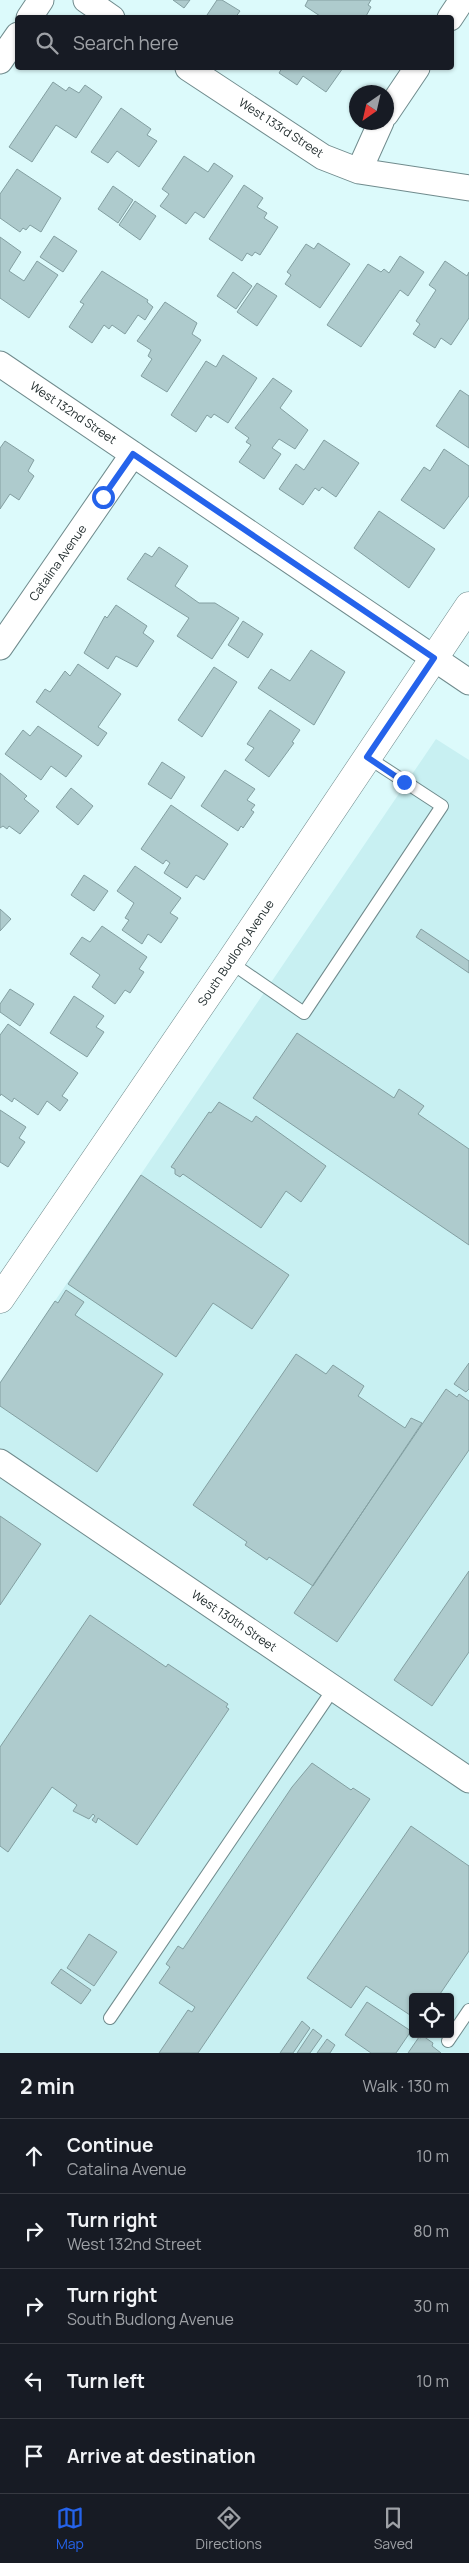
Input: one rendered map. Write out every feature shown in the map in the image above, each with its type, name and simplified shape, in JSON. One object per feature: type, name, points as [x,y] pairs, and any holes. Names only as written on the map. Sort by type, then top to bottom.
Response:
[{"type":"street","points":[[31,15],[41,0]]},
{"type":"street","points":[[86,0],[108,15]]},
{"type":"street","points":[[452,15],[462,0]]},
{"type":"street","points":[[0,61],[15,39]]},
{"type":"street","name":"West 133rd Street","points":[[191,70],[323,157],[359,171],[469,188]]},
{"type":"street","points":[[394,102],[416,70]]},
{"type":"street","points":[[359,171],[377,130]]},
{"type":"street","name":"West 132nd Street","points":[[0,364],[469,682]]},
{"type":"street","name":"Catalina Avenue","points":[[0,647],[133,454]]},
{"type":"street","name":"South Budlong Avenue","points":[[0,1299],[230,962],[469,606]]},
{"type":"street","name":"West 130th Street","points":[[0,1462],[469,1780]]},
{"type":"lane","points":[[230,962],[304,1013],[442,806],[367,757]]},
{"type":"lane","points":[[110,2018],[334,1688]]},
{"type":"lane","points":[[448,2041],[469,2010]]},
{"type":"shaded area","points":[[436,739],[469,760],[469,2053],[0,2053],[0,1382]]},
{"type":"building","points":[[173,0],[190,0],[184,8]]},
{"type":"building","points":[[217,0],[222,0],[240,11],[237,15],[207,15]]},
{"type":"building","points":[[308,0],[371,0],[368,5],[371,7],[367,15],[318,15],[305,6]]},
{"type":"building","points":[[281,70],[342,70],[326,92],[303,76],[297,85],[279,73]]},
{"type":"building","points":[[53,82],[66,91],[69,87],[79,93],[85,85],[102,97],[76,138],[56,125],[32,162],[9,147]]},
{"type":"building","points":[[121,108],[151,129],[147,135],[157,141],[139,167],[117,151],[108,163],[91,152]]},
{"type":"building","points":[[184,156],[208,172],[214,163],[233,176],[204,218],[195,212],[186,224],[160,206],[169,194],[162,189]]},
{"type":"building","points":[[17,169],[61,198],[41,232],[30,225],[26,230],[23,228],[20,232],[0,218],[0,194]]},
{"type":"building","points":[[244,185],[263,198],[257,207],[267,213],[264,218],[278,227],[260,255],[255,252],[252,256],[247,253],[242,261],[209,239]]},
{"type":"building","points":[[113,186],[133,200],[118,223],[98,209]]},
{"type":"building","points":[[135,201],[156,216],[140,240],[119,225]]},
{"type":"building","points":[[54,236],[77,251],[63,272],[40,257]]},
{"type":"building","points":[[0,237],[21,252],[9,271],[24,281],[37,261],[58,275],[29,318],[0,298]]},
{"type":"building","points":[[318,243],[350,264],[320,308],[285,284],[291,275],[287,272],[306,244],[314,249]]},
{"type":"building","points":[[400,256],[424,272],[408,296],[400,290],[361,347],[327,325],[368,264],[381,272],[384,269],[389,273]]},
{"type":"building","points":[[445,261],[467,276],[469,272],[469,318],[451,345],[441,338],[435,348],[413,334],[420,324],[416,321],[436,290],[429,285]]},
{"type":"building","points":[[102,271],[148,300],[147,302],[153,307],[145,320],[138,315],[125,334],[112,325],[109,329],[104,325],[92,343],[69,327],[84,304],[80,302]]},
{"type":"building","points":[[233,272],[252,286],[236,309],[217,296]]},
{"type":"building","points":[[257,283],[277,296],[257,326],[237,312]]},
{"type":"building","points":[[165,302],[197,323],[192,334],[201,340],[167,392],[141,376],[152,359],[148,356],[151,350],[137,341]]},
{"type":"building","points":[[223,355],[257,378],[228,423],[214,414],[211,418],[207,415],[196,432],[171,415],[206,361],[216,367]]},
{"type":"building","points":[[273,378],[292,391],[280,408],[308,430],[295,449],[279,439],[272,448],[281,454],[264,479],[239,462],[251,445],[246,442],[249,438],[235,428]]},
{"type":"building","points":[[460,390],[469,396],[469,448],[436,426]]},
{"type":"building","points":[[324,440],[359,463],[336,497],[322,487],[319,491],[315,488],[303,505],[279,489],[296,464],[304,470]]},
{"type":"building","points":[[5,441],[34,460],[28,471],[34,476],[19,500],[10,494],[0,509],[0,448]]},
{"type":"building","points":[[444,449],[469,466],[469,496],[444,529],[401,500],[424,467],[430,471]]},
{"type":"building","points":[[379,511],[435,549],[409,588],[354,548]]},
{"type":"building","points":[[159,547],[188,566],[175,586],[199,603],[215,603],[239,618],[212,659],[177,636],[189,618],[127,579],[145,553],[152,557]]},
{"type":"building","points":[[116,605],[147,626],[143,633],[154,641],[137,667],[116,656],[108,669],[84,653],[105,616],[107,618]]},
{"type":"building","points":[[243,621],[263,634],[248,658],[228,645]]},
{"type":"building","points":[[311,650],[345,672],[314,725],[258,688],[271,669],[290,681]]},
{"type":"building","points":[[78,664],[121,694],[98,727],[107,733],[98,746],[36,702],[45,689],[50,692],[65,671],[70,676]]},
{"type":"building","points":[[214,667],[237,682],[202,737],[178,720]]},
{"type":"building","points":[[270,710],[300,730],[292,742],[294,743],[269,777],[245,760],[254,748],[247,744]]},
{"type":"building","points":[[38,726],[82,756],[66,777],[51,766],[41,780],[5,754],[23,730],[30,736]]},
{"type":"building","points":[[162,762],[185,777],[171,799],[148,784]]},
{"type":"building","points":[[225,770],[255,789],[247,800],[255,805],[251,810],[254,812],[243,828],[241,826],[238,831],[201,806]]},
{"type":"building","points":[[0,773],[27,796],[24,799],[39,811],[20,834],[9,826],[7,829],[3,826],[0,828]]},
{"type":"building","points":[[71,788],[93,806],[78,825],[56,807]]},
{"type":"building","points":[[171,805],[228,844],[204,880],[196,875],[187,888],[164,873],[170,863],[166,860],[163,864],[141,849]]},
{"type":"building","points":[[135,866],[181,898],[170,913],[178,918],[161,943],[148,934],[142,944],[122,930],[129,920],[125,918],[134,903],[117,891]]},
{"type":"building","points":[[84,875],[108,891],[94,911],[71,895]]},
{"type":"building","points":[[0,909],[11,919],[0,931]]},
{"type":"building","points":[[102,926],[147,957],[139,969],[144,972],[130,993],[125,990],[115,1004],[92,987],[100,975],[70,954],[82,937],[90,942]]},
{"type":"building","points":[[421,929],[469,961],[469,973],[416,937]]},
{"type":"building","points":[[10,989],[34,1004],[20,1026],[0,1012],[0,1004]]},
{"type":"building","points":[[74,996],[104,1016],[96,1027],[104,1032],[87,1057],[50,1033]]},
{"type":"building","points":[[8,1024],[78,1073],[62,1096],[68,1100],[60,1111],[47,1101],[38,1115],[14,1098],[12,1102],[1,1094],[0,1096],[0,1035]]},
{"type":"building","points":[[297,1033],[394,1098],[399,1089],[424,1106],[418,1114],[469,1149],[469,1245],[253,1098]]},
{"type":"building","points":[[219,1102],[252,1122],[256,1116],[326,1166],[301,1202],[286,1191],[261,1228],[183,1174],[180,1177],[175,1174],[175,1169],[171,1167],[209,1112],[211,1113]]},
{"type":"building","points":[[0,1110],[26,1127],[19,1138],[25,1142],[8,1167],[0,1162]]},
{"type":"building","points":[[141,1175],[289,1275],[252,1329],[213,1303],[176,1357],[68,1284]]},
{"type":"building","points":[[66,1290],[84,1302],[75,1315],[163,1374],[97,1472],[0,1406],[0,1383],[55,1301],[58,1303]]},
{"type":"building","points":[[296,1354],[326,1374],[333,1365],[364,1386],[358,1396],[405,1428],[411,1418],[422,1423],[313,1586],[269,1557],[267,1560],[245,1545],[247,1542],[193,1505]]},
{"type":"building","points":[[469,1363],[469,1389],[466,1392],[454,1384]]},
{"type":"building","points":[[446,1389],[457,1397],[459,1394],[469,1401],[469,1450],[337,1642],[294,1613]]},
{"type":"building","points":[[0,1516],[41,1544],[0,1605]]},
{"type":"building","points":[[469,1571],[469,1652],[432,1706],[394,1680]]},
{"type":"building","points":[[90,1615],[166,1667],[168,1664],[228,1704],[226,1707],[229,1709],[137,1845],[98,1818],[96,1823],[92,1820],[95,1816],[93,1814],[89,1819],[73,1811],[77,1805],[52,1787],[8,1852],[0,1846],[0,1747]]},
{"type":"building","points":[[312,1763],[351,1790],[353,1788],[370,1799],[198,2053],[159,2053],[188,2010],[192,2012],[195,2007],[159,1983],[170,1967],[166,1964],[178,1946],[183,1949],[292,1787]]},
{"type":"building","points":[[411,1826],[469,1866],[469,1951],[441,1993],[409,1993],[409,2014],[366,1986],[351,2008],[307,1978]]},
{"type":"building","points":[[89,1934],[117,1952],[94,1986],[67,1968]]},
{"type":"building","points":[[61,1969],[91,1990],[81,2004],[51,1983]]},
{"type":"building","points":[[367,2002],[409,2030],[409,2034],[396,2053],[371,2053],[345,2035]]},
{"type":"building","points":[[302,2021],[310,2028],[293,2053],[280,2053]]},
{"type":"building","points":[[313,2029],[322,2036],[310,2053],[297,2053]]},
{"type":"building","points":[[418,2038],[426,2038],[441,2053],[408,2053]]},
{"type":"building","points":[[327,2039],[335,2045],[330,2053],[317,2053]]},
{"type":"route","points":[[103,497],[133,454],[434,658],[367,757],[404,782]]}]
